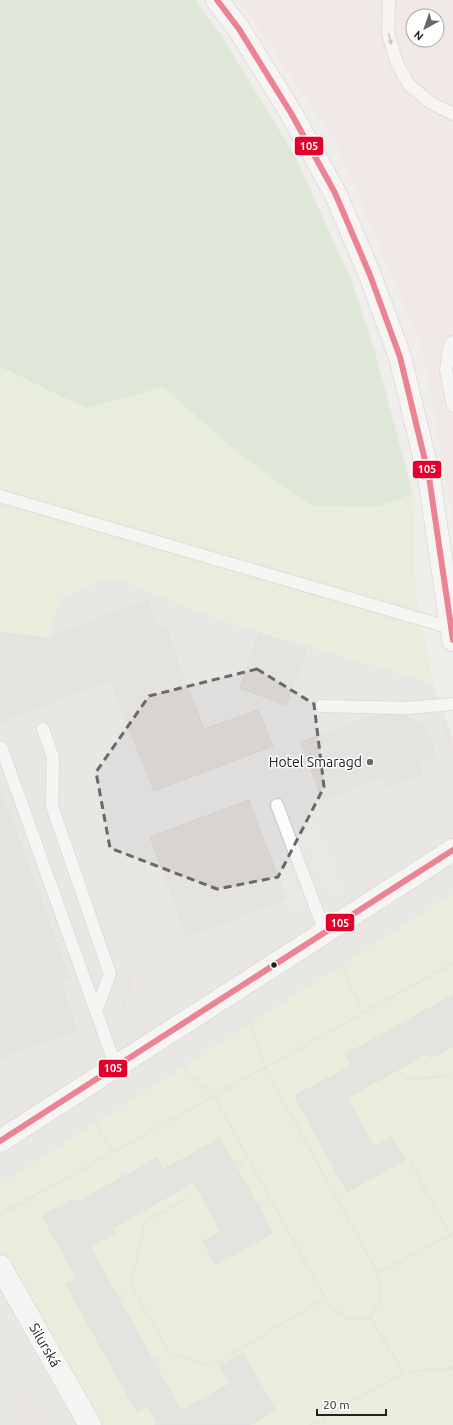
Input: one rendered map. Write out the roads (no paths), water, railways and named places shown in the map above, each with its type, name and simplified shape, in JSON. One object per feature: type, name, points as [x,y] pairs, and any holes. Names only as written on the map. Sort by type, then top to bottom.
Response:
[{"type":"street","points":[[217,0],[239,29],[291,113],[335,193],[370,275],[400,357],[429,477],[452,634]]},
{"type":"street","points":[[0,1141],[453,850]]},
{"type":"street","name":"Silurská","points":[[0,1266],[90,1425]]},
{"type":"lane","points":[[389,0],[388,34],[397,63],[409,86],[431,102],[453,114]]},
{"type":"lane","points":[[453,342],[450,345],[446,370],[453,406]]},
{"type":"lane","points":[[0,496],[452,634]]},
{"type":"lane","points":[[321,706],[406,708],[453,704]]},
{"type":"lane","points":[[43,729],[53,756],[52,806],[110,974],[96,1011]]},
{"type":"lane","points":[[0,747],[116,1067]]},
{"type":"lane","points":[[278,805],[325,932]]},
{"type":"place","name":"Hotel Smaragd","points":[[370,762]]}]
